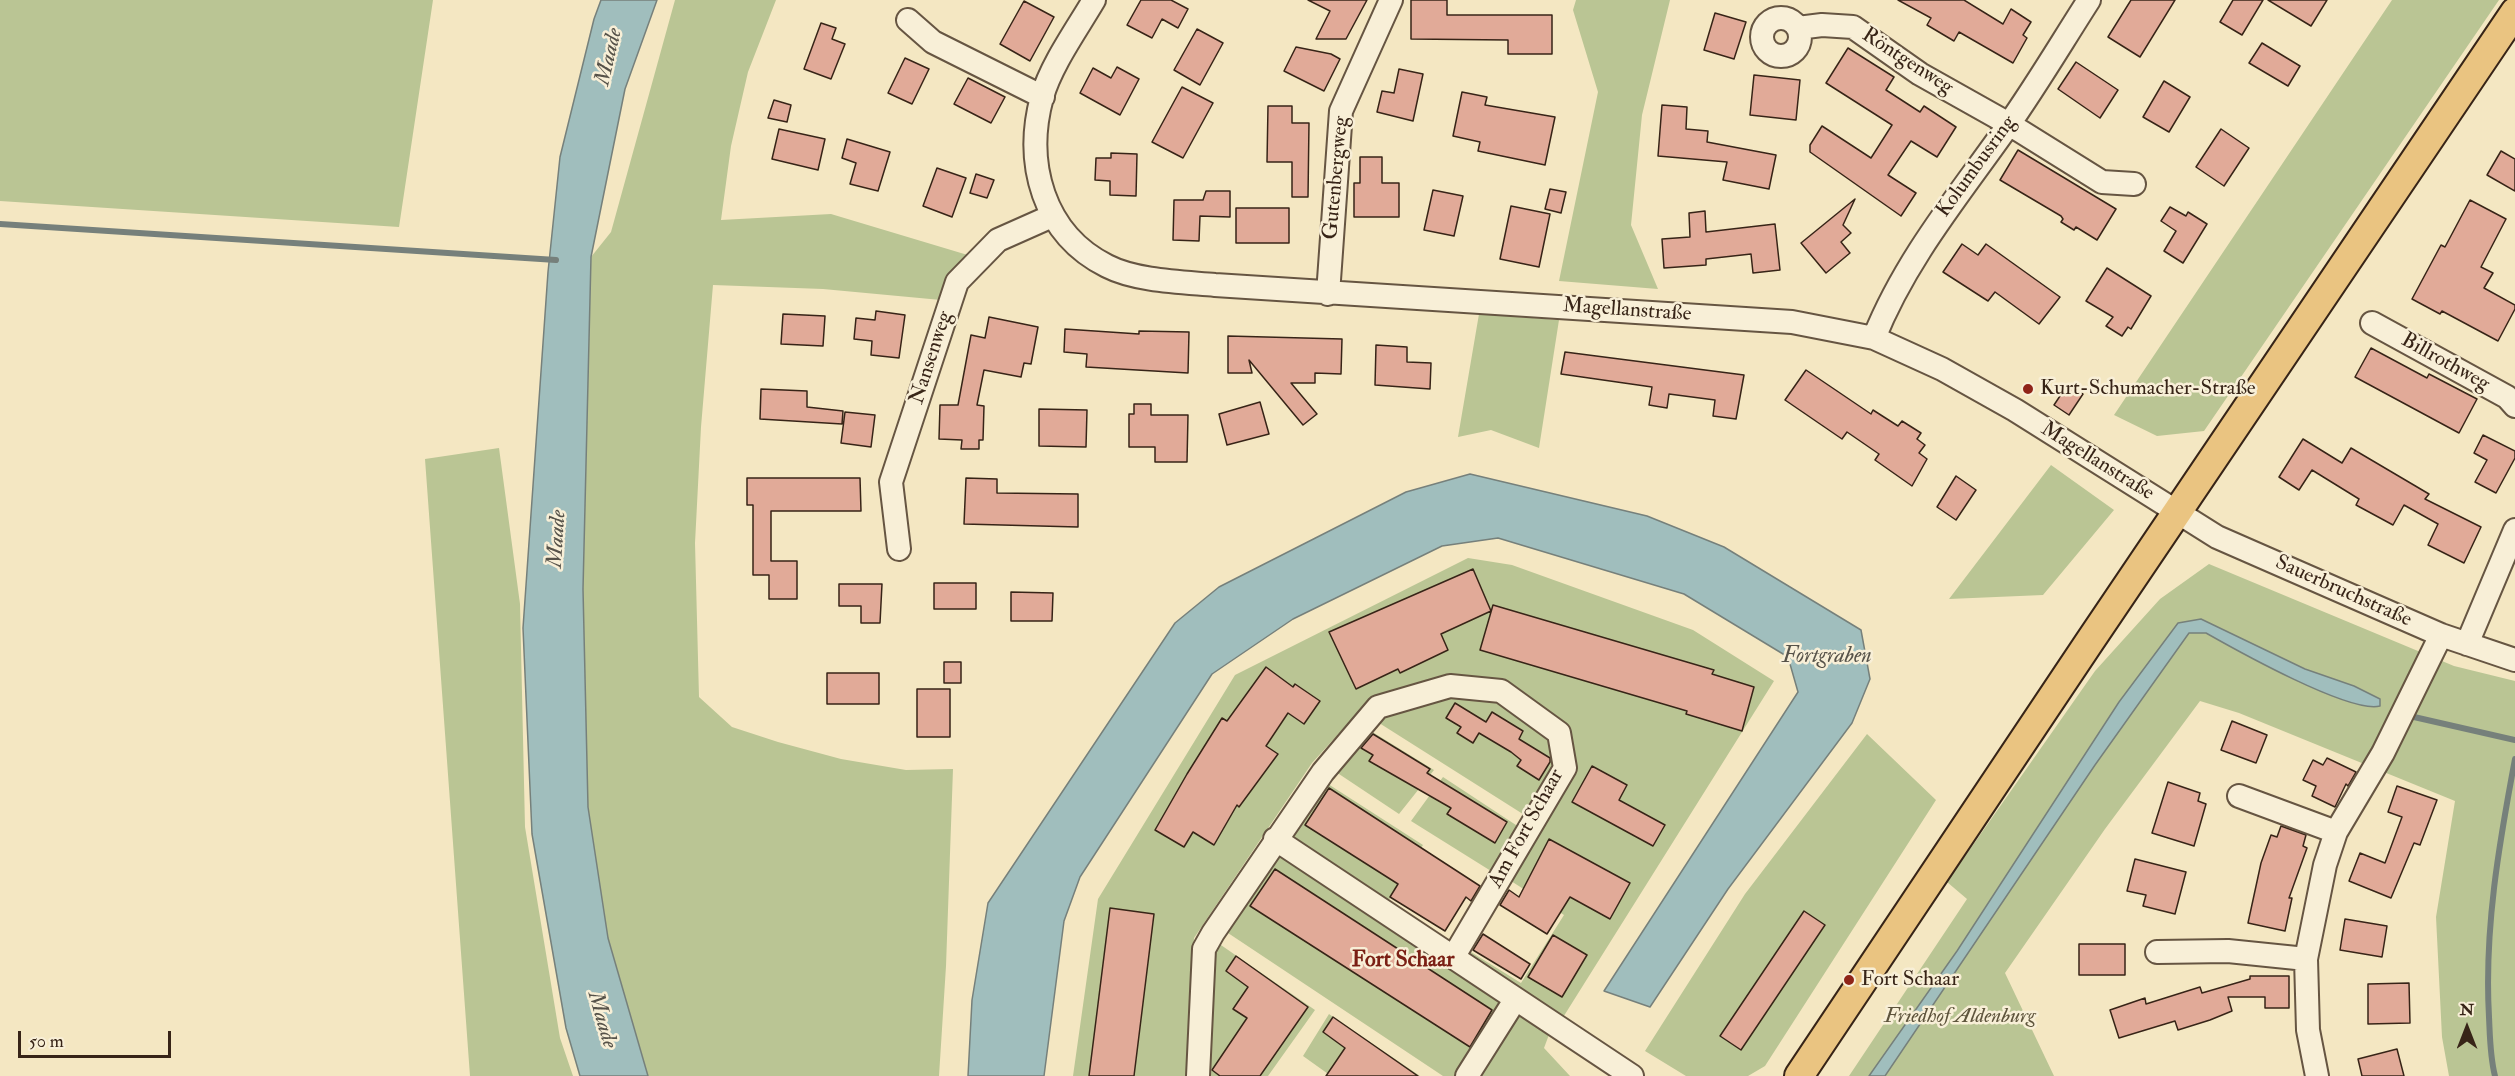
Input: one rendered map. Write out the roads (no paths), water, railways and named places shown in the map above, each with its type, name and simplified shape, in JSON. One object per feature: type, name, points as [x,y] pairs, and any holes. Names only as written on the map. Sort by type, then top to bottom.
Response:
[{"type":"main road","points":[[1799,1076],[2515,12]]},
{"type":"street","points":[[1052,216],[1038,182],[1036,144],[1042,97],[1094,0]]},
{"type":"street","name":"Gutenbergweg","points":[[1328,294],[1341,111],[1391,0]]},
{"type":"street","name":"Kolumbusring","points":[[1874,338],[1888,304],[1928,237],[2009,124],[2089,0]]},
{"type":"street","points":[[908,20],[933,42],[1042,97]]},
{"type":"street","name":"Röntgenweg","points":[[1798,28],[1822,25],[1853,27],[1920,74],[2009,124],[2102,182],[2134,184]]},
{"type":"street","name":"Magellanstraße","points":[[1052,216],[1076,245],[1108,266],[1154,279],[1328,294],[1522,303],[1792,322],[1874,338],[1942,369],[2015,410],[2176,513]]},
{"type":"street","name":"Nansenweg","points":[[899,549],[891,482],[957,282],[998,240],[1052,216]]},
{"type":"street","name":"Billrothweg","points":[[2372,323],[2507,397],[2515,406]]},
{"type":"street","name":"Sauerbruchstraße","points":[[2176,513],[2217,537],[2441,635],[2515,660]]},
{"type":"street","points":[[2467,644],[2515,530]]},
{"type":"street","points":[[2317,1076],[2308,1030],[2306,959],[2325,865],[2336,832],[2383,753],[2441,635]]},
{"type":"street","name":"Am Fort Schaar","points":[[1198,1076],[1204,949],[1275,839],[1323,772],[1378,707],[1450,686],[1501,692],[1559,733],[1565,768],[1454,956]]},
{"type":"street","points":[[2239,796],[2336,832]]},
{"type":"street","points":[[1275,839],[1632,1076]]},
{"type":"street","points":[[2157,952],[2228,951],[2306,959]]},
{"type":"street","points":[[1467,1076],[1515,1000]]},
{"type":"water","name":"Maade","points":[[601,0],[657,0],[625,89],[591,257],[583,589],[588,807],[608,938],[648,1076],[580,1076],[566,1028],[532,834],[523,628],[548,272],[560,157],[594,19]]},
{"type":"water","name":"Fortgraben","points":[[1470,474],[1647,516],[1724,547],[1861,630],[1870,679],[1852,723],[1728,889],[1650,1007],[1604,991],[1798,692],[1788,657],[1684,594],[1498,538],[1442,546],[1293,619],[1212,674],[1080,877],[1064,921],[1044,1076],[968,1076],[972,1000],[988,903],[1175,623],[1219,587],[1406,492]]},
{"type":"water","points":[[2201,619],[2305,669],[2354,686],[2380,699],[2380,706],[2365,706],[2320,691],[2206,633],[2189,633],[2095,765],[1885,1076],[1869,1076],[1957,951],[2119,702],[2178,623]]},
{"type":"waterway","points":[[0,224],[556,260]]},
{"type":"waterway","points":[[2414,717],[2515,740]]},
{"type":"waterway","points":[[2495,1076],[2490,1039],[2488,984],[2491,920],[2498,855],[2515,759]]},
{"type":"place","name":"Kurt-Schumacher-Straße","points":[[2028,389]]},
{"type":"place","name":"Fort Schaar","points":[[1849,980]]},
{"type":"district","name":"Fort Schaar","points":[[1403,961]]},
{"type":"park label","name":"Friedhof Aldenburg","points":[[1960,1017]]}]
